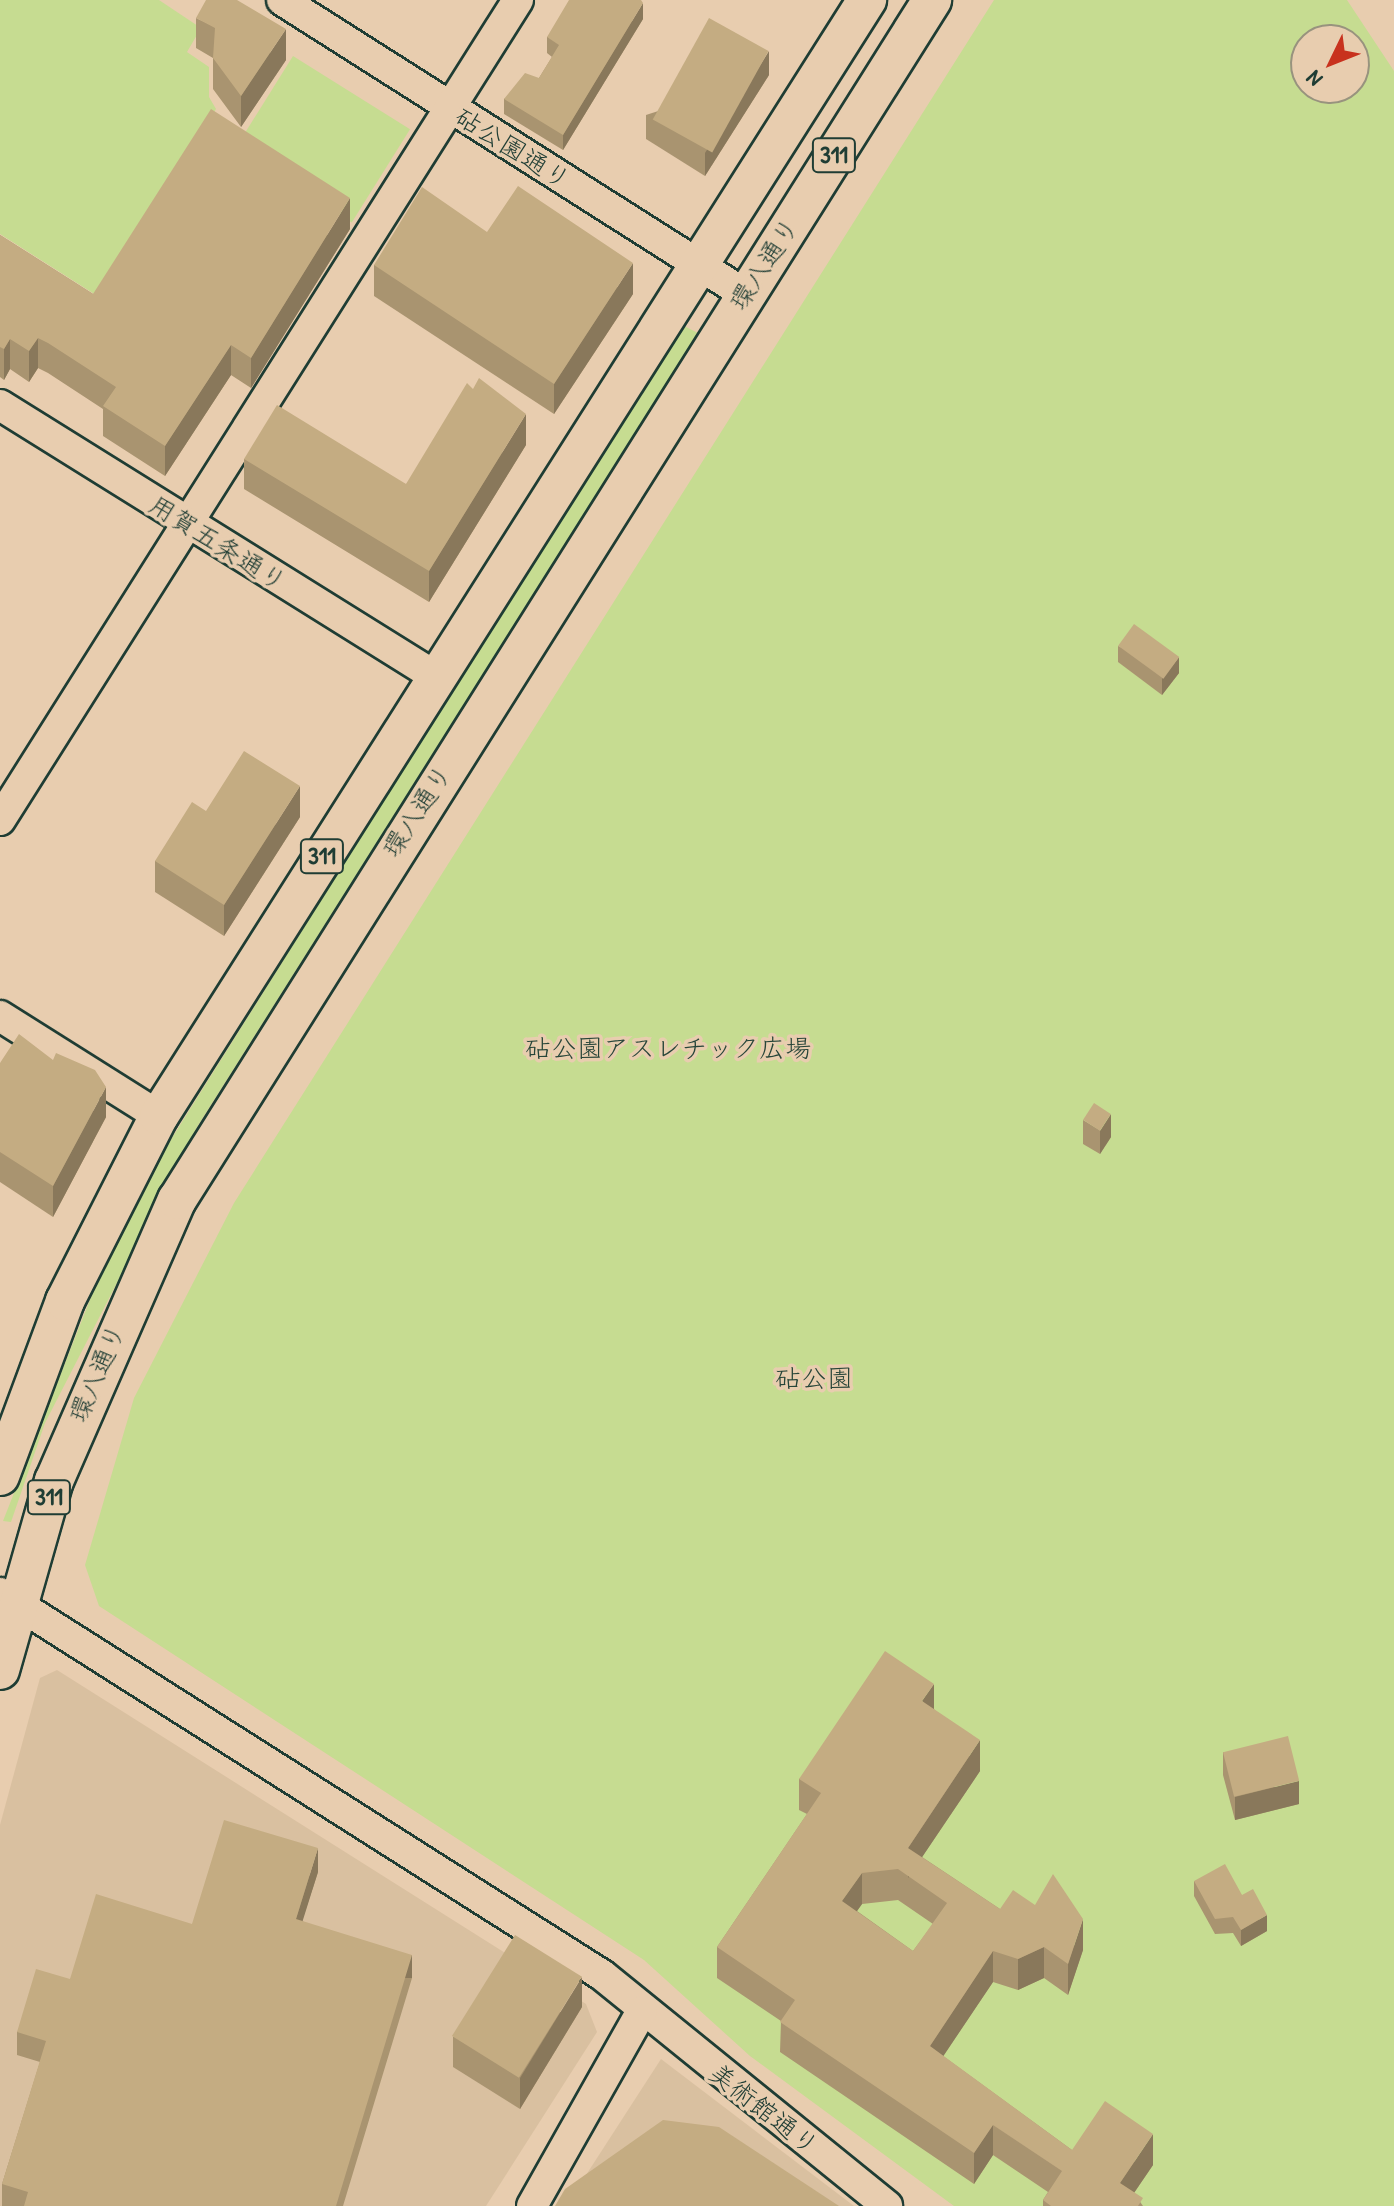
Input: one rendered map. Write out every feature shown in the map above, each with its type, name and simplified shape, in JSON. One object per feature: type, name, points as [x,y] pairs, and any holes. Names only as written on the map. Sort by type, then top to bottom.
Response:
[{"type":"main road","name":"環八通り","points":[[0,1476],[65,1301],[159,1116],[867,0]]},
{"type":"main road","name":"環八通り","points":[[0,1670],[9,1599],[88,1392],[177,1200],[932,0]]},
{"type":"street","name":"砧公園通り","points":[[282,0],[745,294]]},
{"type":"street","points":[[0,820],[518,0]]},
{"type":"street","name":"用賀五条通り","points":[[0,405],[438,678]]},
{"type":"street","points":[[0,1016],[159,1116]]},
{"type":"street","name":"美術館通り","points":[[9,1599],[602,1975],[642,2011],[887,2206]]},
{"type":"street","points":[[532,2206],[642,2011]]},
{"type":"shaded area","points":[[57,1670],[586,2004],[597,2032],[486,2206],[0,2206],[0,1825],[40,1678]]},
{"type":"shaded area","points":[[661,2059],[854,2206],[566,2206]]},
{"type":"green space","points":[[0,0],[159,0],[201,28],[187,52],[209,67],[209,97],[216,109],[99,297],[0,234]]},
{"type":"green space","name":"砧公園","points":[[994,0],[1347,0],[1363,24],[1290,24],[1290,104],[1370,104],[1370,35],[1394,71],[1394,2206],[954,2206],[750,2056],[644,1960],[99,1606],[85,1565],[134,1398],[234,1203]]},
{"type":"green space","points":[[293,56],[410,129],[352,222],[235,149]]},
{"type":"green space","points":[[682,325],[698,333],[197,1127],[45,1423],[11,1522],[3,1521],[102,1269],[165,1149]]},
{"type":"building","points":[[206,0],[237,0],[286,29],[241,96],[213,58],[215,28],[196,18]]},
{"type":"building","points":[[569,0],[641,0],[643,3],[563,135],[504,99],[525,73],[539,78],[559,45],[547,37]]},
{"type":"building","points":[[709,18],[768,51],[712,152],[653,119]]},
{"type":"building","points":[[211,109],[350,198],[251,358],[231,345],[165,446],[103,406],[116,387],[48,343],[38,338],[29,351],[10,339],[4,349],[0,347],[0,235],[93,294]]},
{"type":"building","points":[[518,186],[633,263],[554,384],[374,265],[422,187],[487,232]]},
{"type":"building","points":[[479,378],[526,414],[429,571],[244,459],[277,405],[406,484],[467,383],[473,389]]},
{"type":"building","points":[[1134,624],[1179,657],[1163,679],[1118,646]]},
{"type":"building","points":[[244,751],[300,786],[224,905],[155,861],[192,802],[206,811]]},
{"type":"building","points":[[19,1034],[53,1060],[56,1053],[95,1070],[106,1087],[53,1186],[0,1152],[0,1063]]},
{"type":"building","points":[[1094,1103],[1111,1114],[1100,1131],[1083,1120]]},
{"type":"building","points":[[885,1651],[934,1684],[922,1701],[980,1740],[908,1848],[1000,1909],[1013,1890],[1035,1905],[1053,1874],[1083,1919],[1068,1964],[1044,1947],[1018,1959],[993,1951],[930,2046],[1072,2150],[1105,2101],[1153,2134],[1120,2183],[1143,2198],[1138,2206],[1051,2206],[1043,2200],[1062,2171],[993,2125],[974,2153],[780,2022],[795,2000],[717,1947],[821,1793],[799,1779]],"holes":[[[898,1869],[947,1903],[913,1951],[842,1901],[862,1873]]]},
{"type":"building","points":[[1288,1736],[1299,1781],[1234,1797],[1223,1752]]},
{"type":"building","points":[[224,1820],[318,1848],[296,1919],[412,1955],[336,2206],[24,2206],[28,2192],[2,2184],[46,2041],[17,2032],[36,1969],[70,1979],[96,1894],[192,1924]]},
{"type":"building","points":[[1225,1864],[1242,1895],[1253,1889],[1267,1915],[1241,1930],[1233,1917],[1215,1919],[1194,1881]]},
{"type":"building","points":[[515,1935],[582,1977],[519,2078],[452,2036]]},
{"type":"building","points":[[663,2120],[719,2127],[839,2206],[555,2206],[565,2189]]},
{"type":"park label","name":"砧公園アスレチック広場","points":[[668,1048]]}]
